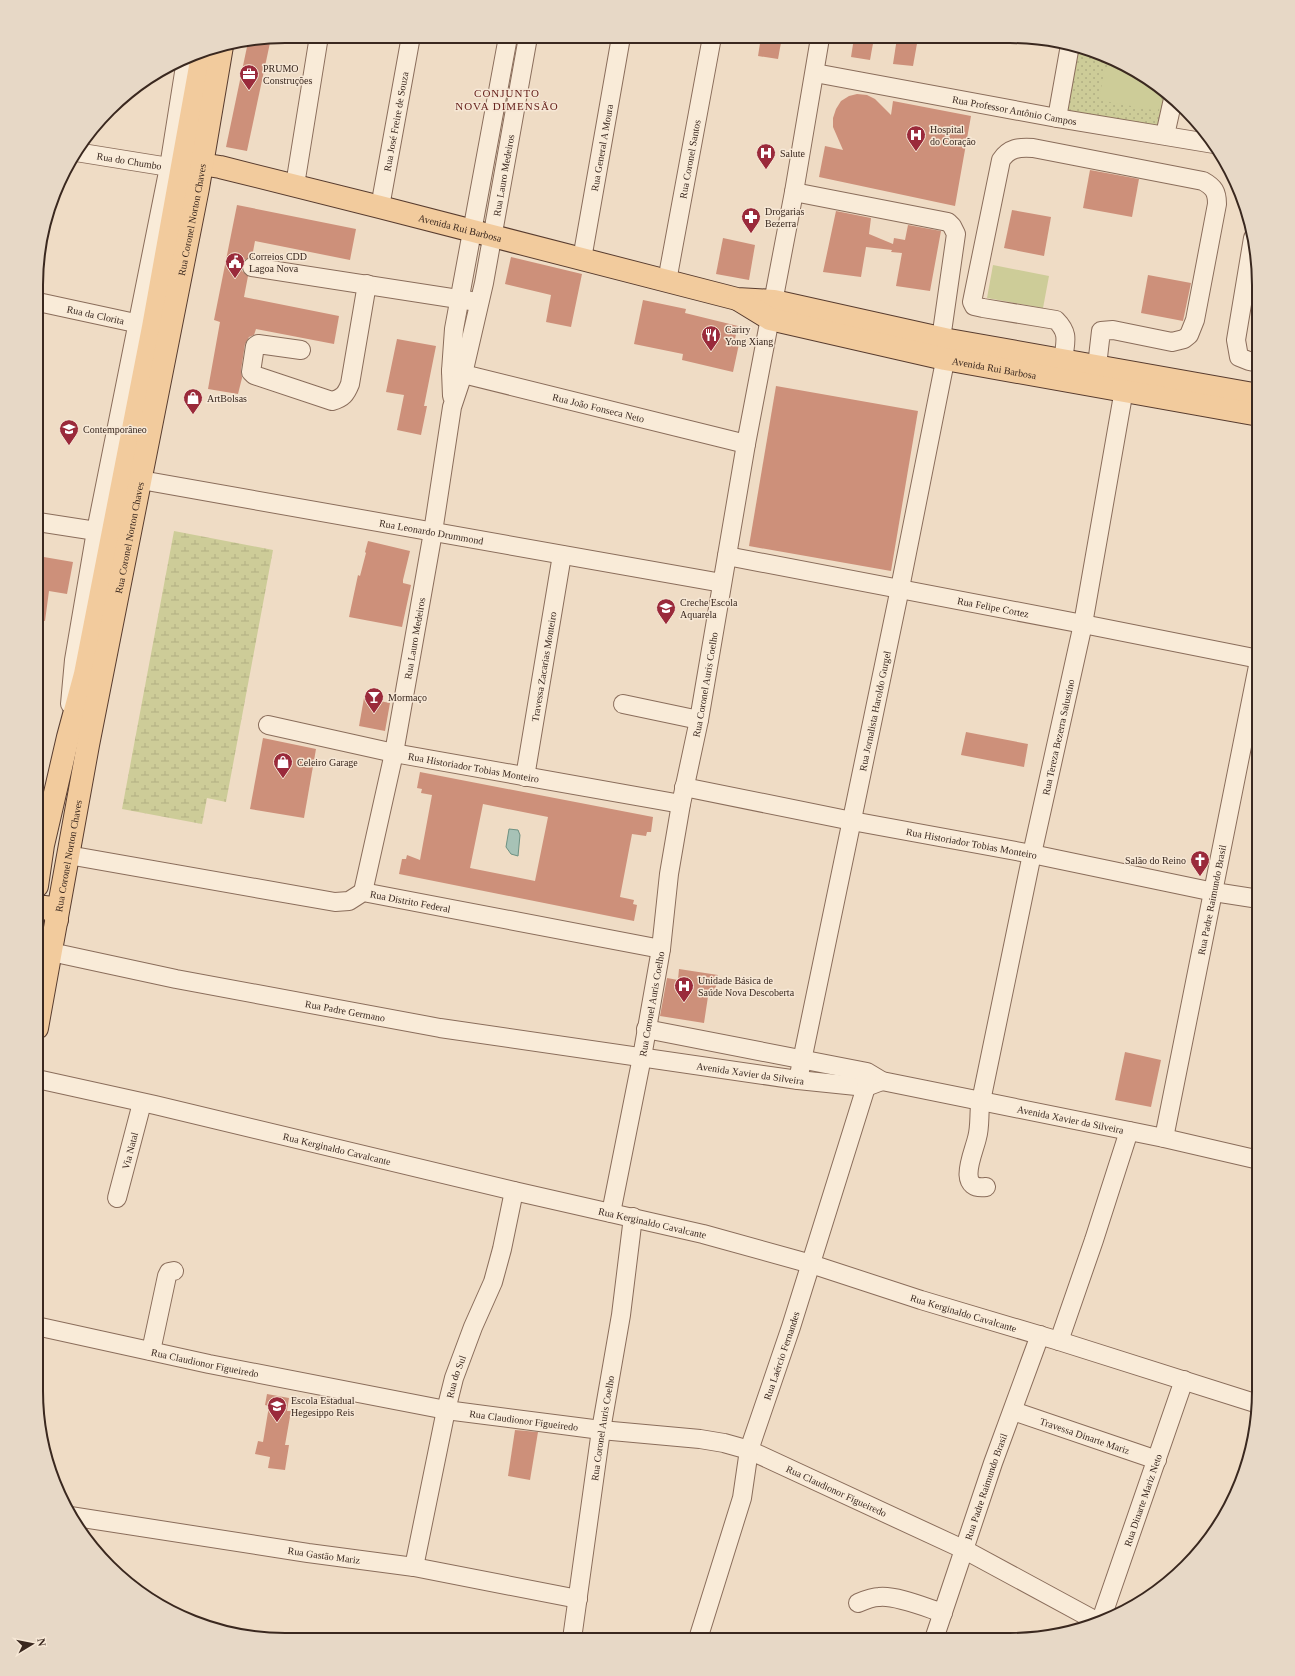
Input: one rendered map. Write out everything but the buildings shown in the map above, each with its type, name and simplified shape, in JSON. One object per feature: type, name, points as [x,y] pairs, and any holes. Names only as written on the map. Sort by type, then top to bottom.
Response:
[{"type":"main road","name":"Rua Coronel Norton Chaves","points":[[43,833],[85,674],[145,325],[184,166],[220,52]]},
{"type":"main road","name":"Rua Coronel Norton Chaves","points":[[43,995],[51,952],[47,915],[68,854],[141,480],[184,166],[202,58]]},
{"type":"main road","name":"Avenida Rui Barbosa","points":[[184,166],[220,167],[737,299],[772,310],[945,346],[1126,381],[1252,413]]},
{"type":"main road","name":"Avenida Rui Barbosa","points":[[945,346],[1063,360],[1097,366],[1126,381],[1252,394]]},
{"type":"street","points":[[294,186],[318,43]]},
{"type":"street","name":"Rua José Freire de Souza","points":[[380,207],[410,43]]},
{"type":"street","name":"Rua Lauro Medeiros","points":[[363,892],[394,753],[434,532],[457,372],[479,303],[482,233],[507,43]]},
{"type":"street","name":"Rua Lauro Medeiros","points":[[457,372],[454,329],[458,298],[482,233],[527,43]]},
{"type":"street","name":"Rua General A Moura","points":[[582,259],[620,43]]},
{"type":"street","name":"Rua Coronel Santos","points":[[667,281],[711,43]]},
{"type":"street","name":"Rua Coronel Auris Coelho","points":[[611,1213],[642,1057],[661,949],[669,874],[681,804],[699,720],[746,444],[794,192],[819,43]]},
{"type":"street","points":[[1056,118],[1069,50]]},
{"type":"street","name":"Rua Coronel Norton Chaves","points":[[184,166],[186,64]]},
{"type":"street","name":"Rua Professor Antônio Campos","points":[[815,73],[1056,118],[1205,142]]},
{"type":"street","points":[[1166,135],[1172,105]]},
{"type":"street","points":[[1063,360],[1066,335],[1064,328],[1056,320],[983,308],[974,306],[972,302],[1001,160],[1006,153],[1016,148],[1033,148],[1203,181],[1210,184],[1215,191],[1217,204],[1195,320],[1188,335],[1184,339],[1172,342],[1113,330],[1101,332],[1097,366]]},
{"type":"street","name":"Rua do Chumbo","points":[[82,153],[184,166]]},
{"type":"street","name":"Rua Jornalista Haroldo Gurgel","points":[[794,192],[948,222],[956,234],[945,346],[900,588],[798,1080]]},
{"type":"street","points":[[1250,255],[1236,340],[1239,357],[1252,362]]},
{"type":"street","points":[[252,266],[458,298],[479,303]]},
{"type":"street","points":[[302,350],[258,344],[255,346],[251,372],[332,401],[341,399],[347,392],[350,384],[367,284]]},
{"type":"street","name":"Rua da Clorita","points":[[43,303],[145,325]]},
{"type":"street","name":"Rua Coronel Norton Chaves","points":[[68,737],[70,695],[74,660],[96,531],[145,325]]},
{"type":"street","name":"Rua João Fonseca Neto","points":[[457,372],[746,444]]},
{"type":"street","name":"Rua Tereza Bezerra Salustino","points":[[986,1188],[979,1188],[974,1185],[969,1173],[970,1158],[977,1138],[980,1103],[1032,854],[1083,624],[1126,381]]},
{"type":"street","name":"Rua Leonardo Drummond","points":[[141,480],[722,583]]},
{"type":"street","points":[[43,523],[96,531]]},
{"type":"street","name":"Travessa Zacarias Monteiro","points":[[524,777],[562,555]]},
{"type":"street","name":"Rua Felipe Cortez","points":[[727,556],[900,588],[1252,659]]},
{"type":"street","name":"Rua Padre Raimundo Brasil","points":[[1164,1138],[1252,696]]},
{"type":"street","points":[[623,704],[699,720]]},
{"type":"street","name":"Rua Historiador Tobias Monteiro","points":[[268,725],[394,753],[681,804]]},
{"type":"street","name":"Rua Historiador Tobias Monteiro","points":[[684,787],[852,821],[1032,854],[1214,892],[1252,898]]},
{"type":"street","name":"Rua Distrito Federal","points":[[68,854],[335,902],[349,901],[363,892],[661,949]]},
{"type":"street","name":"Rua Padre Germano","points":[[51,952],[176,979],[440,1028],[642,1057]]},
{"type":"street","name":"Avenida Xavier da Silveira","points":[[646,1029],[803,1059],[872,1080],[980,1103],[1164,1138],[1252,1158]]},
{"type":"street","name":"Avenida Xavier da Silveira","points":[[642,1057],[798,1080],[872,1080]]},
{"type":"street","name":"Rua Kerginaldo Cavalcante","points":[[43,1080],[703,1234],[811,1264],[921,1300],[1040,1335],[1251,1402]]},
{"type":"street","name":"Rua Laércio Fernandes","points":[[700,1633],[742,1498],[749,1450],[872,1080]]},
{"type":"street","name":"Via Natal","points":[[117,1198],[142,1103]]},
{"type":"street","points":[[1059,1341],[1094,1240],[1129,1131]]},
{"type":"street","name":"Rua do Sul","points":[[414,1568],[446,1410],[454,1378],[492,1282],[502,1249],[514,1191]]},
{"type":"street","name":"Rua Coronel Auris Coelho","points":[[573,1633],[601,1430],[621,1315],[633,1217]]},
{"type":"street","points":[[151,1351],[167,1276],[169,1272],[174,1271]]},
{"type":"street","name":"Rua Claudionor Figueiredo","points":[[43,1328],[151,1351],[446,1410],[601,1430],[700,1439],[724,1443],[749,1450],[965,1550],[1092,1619]]},
{"type":"street","name":"Rua Padre Raimundo Brasil","points":[[936,1633],[994,1463],[1040,1335]]},
{"type":"street","name":"Rua Dinarte Mariz Neto","points":[[1103,1615],[1158,1460],[1184,1380]]},
{"type":"street","name":"Travessa Dinarte Mariz","points":[[1013,1411],[1158,1460]]},
{"type":"street","name":"Rua Gastão Mariz","points":[[78,1517],[414,1568],[578,1598]]},
{"type":"street","points":[[858,1604],[880,1596],[893,1598],[943,1613]]},
{"type":"green space","points":[[1077,52],[1103,61],[1131,75],[1167,101],[1161,130],[1066,110]]},
{"type":"green space","points":[[1105,67],[1121,70],[1131,75],[1160,95],[1158,111],[1099,100]]},
{"type":"green space","points":[[993,265],[1049,276],[1043,308],[987,298]]},
{"type":"green space","points":[[174,531],[273,550],[226,802],[207,798],[202,824],[122,809]]},
{"type":"shaded area","points":[[509,829],[518,830],[520,835],[518,856],[511,854],[506,847]]},
{"type":"place","name":"PRUMO Construções","points":[[249,91]]},
{"type":"place","name":"Hospital do Coração","points":[[916,152]]},
{"type":"place","name":"Salute","points":[[766,170]]},
{"type":"place","name":"Drogarias Bezerra","points":[[751,234]]},
{"type":"place","name":"Correios CDD Lagoa Nova","points":[[235,279]]},
{"type":"place","name":"Cariry Yong Xiang","points":[[711,352]]},
{"type":"place","name":"ArtBolsas","points":[[193,415]]},
{"type":"place","name":"Contemporâneo","points":[[69,446]]},
{"type":"place","name":"Creche Escola Aquarela","points":[[666,625]]},
{"type":"place","name":"Mormaço","points":[[374,714]]},
{"type":"place","name":"Celeiro Garage","points":[[283,779]]},
{"type":"place","name":"Salão do Reino","points":[[1200,877]]},
{"type":"place","name":"Unidade Básica de Saúde Nova Descoberta","points":[[684,1003]]},
{"type":"place","name":"Escola Estadual Hegesippo Reis","points":[[277,1423]]},
{"type":"district","name":"CONJUNTO NOVA DIMENSÃO","points":[[507,99]]}]
